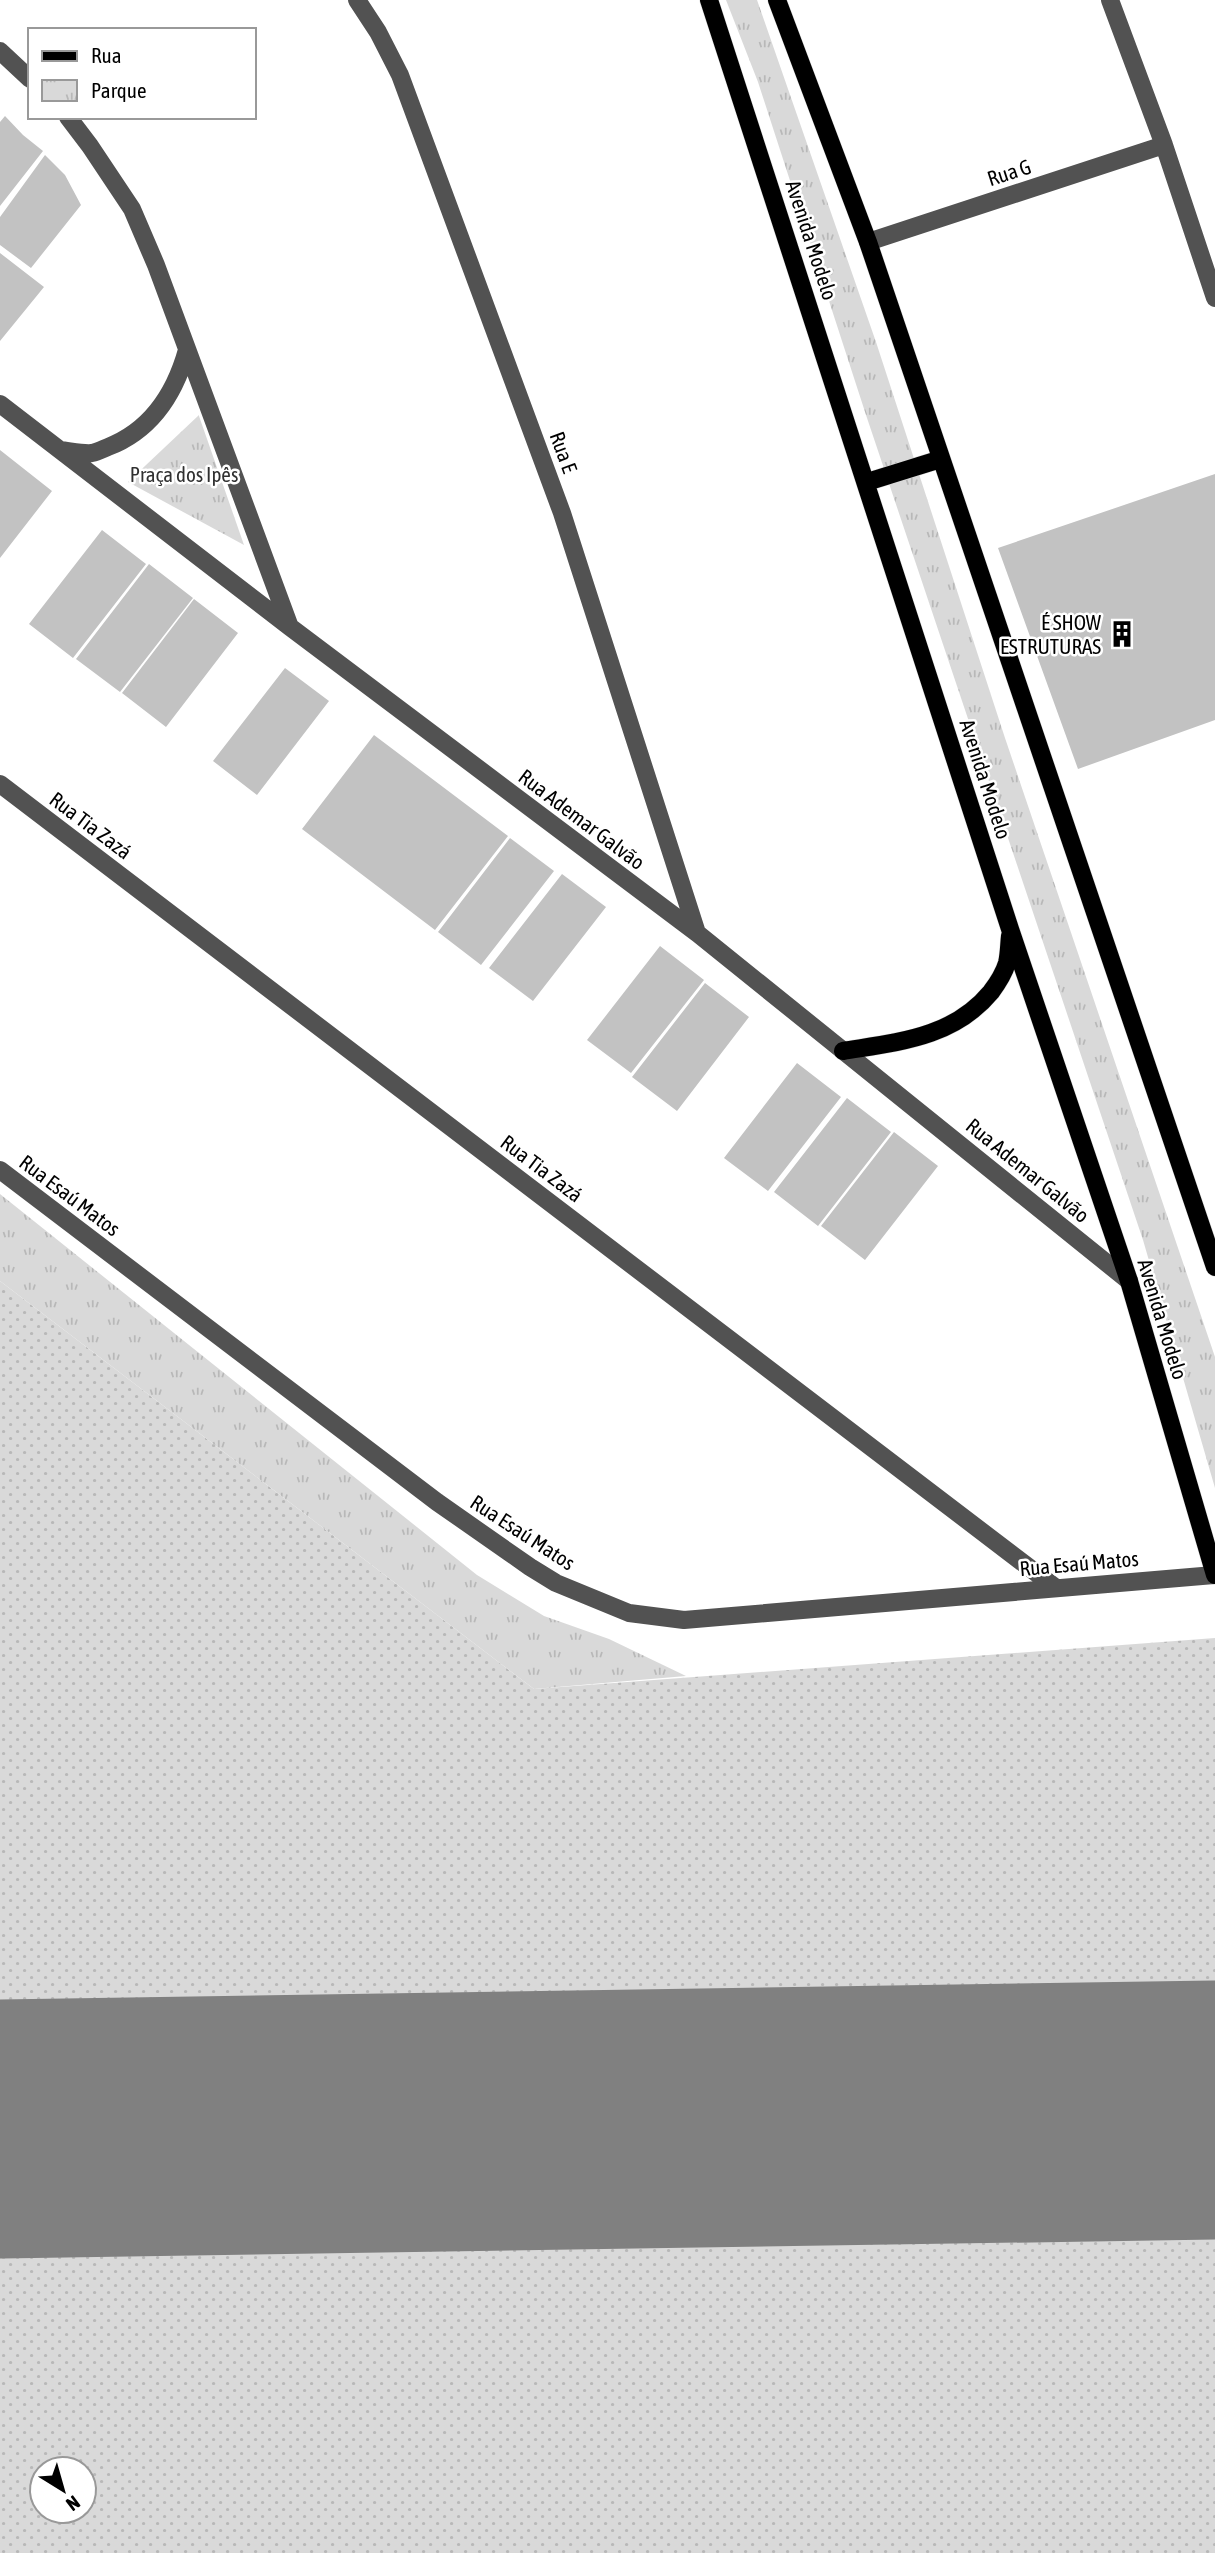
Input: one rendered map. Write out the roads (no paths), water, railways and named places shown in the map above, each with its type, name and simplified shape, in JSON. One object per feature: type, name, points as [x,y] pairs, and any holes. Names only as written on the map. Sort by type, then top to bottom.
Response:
[{"type":"main road","name":"Avenida Modelo","points":[[709,0],[1010,929],[1129,1281],[1214,1575]]},
{"type":"main road","points":[[777,0],[868,242],[1215,1267]]},
{"type":"main road","points":[[867,482],[941,459]]},
{"type":"main road","points":[[843,1051],[915,1039],[941,1030],[965,1017],[996,985],[1006,964],[1010,929]]},
{"type":"street","name":"Rua E","points":[[357,0],[378,32],[400,75],[562,513],[697,933]]},
{"type":"street","points":[[1110,0],[1164,145],[1215,298]]},
{"type":"street","points":[[0,51],[28,77]]},
{"type":"street","points":[[70,119],[132,209],[156,265],[289,627]]},
{"type":"street","name":"Rua G","points":[[868,242],[1164,145]]},
{"type":"street","points":[[60,450],[93,453],[121,442],[146,424],[164,404],[179,376],[187,350]]},
{"type":"street","name":"Rua Ademar Galvão","points":[[0,404],[289,627],[697,933],[1129,1281]]},
{"type":"street","name":"Rua Tia Zazá","points":[[0,784],[1056,1588]]},
{"type":"street","name":"Rua Esaú Matos","points":[[0,1170],[437,1502],[556,1583],[629,1613],[684,1620],[1214,1575]]},
{"type":"place","name":"É SHOW ESTRUTURAS","points":[[1122,634]]},
{"type":"park label","name":"Praça dos Ipês","points":[[184,474]]}]
